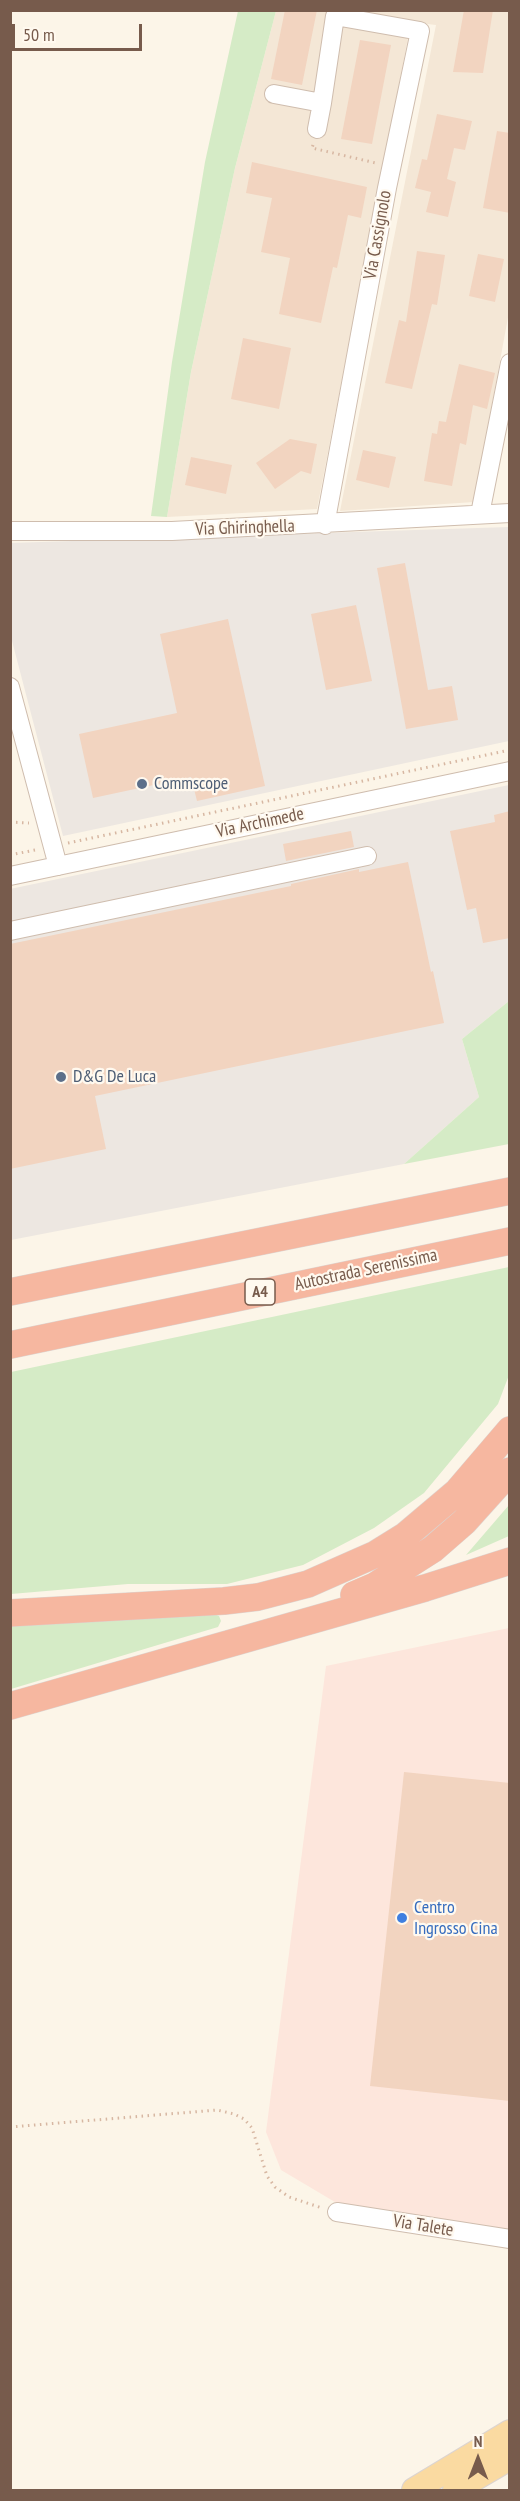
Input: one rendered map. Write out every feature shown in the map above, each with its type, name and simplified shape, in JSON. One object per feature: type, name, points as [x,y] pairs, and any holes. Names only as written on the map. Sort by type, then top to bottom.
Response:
[{"type":"highway","points":[[10,1292],[510,1191]]},
{"type":"highway","name":"Autostrada Serenissima","points":[[10,1345],[510,1241]]},
{"type":"highway","points":[[10,1613],[224,1601],[258,1597],[308,1584],[376,1554],[405,1536],[457,1492],[510,1430]]},
{"type":"highway","points":[[288,1626],[375,1586],[433,1549],[464,1522],[510,1471]]},
{"type":"highway","points":[[10,1706],[425,1588],[510,1561]]},
{"type":"main road","points":[[414,2490],[510,2432]]},
{"type":"main road","points":[[455,2490],[510,2458]]},
{"type":"street","name":"Via Cassignolo","points":[[317,129],[336,13],[420,31],[391,167],[325,525]]},
{"type":"street","points":[[274,94],[322,103]]},
{"type":"street","points":[[480,514],[510,363]]},
{"type":"street","name":"Via Ghiringhella","points":[[10,531],[171,531],[325,525],[510,513]]},
{"type":"street","points":[[10,687],[58,866]]},
{"type":"street","name":"Via Archimede","points":[[10,876],[510,771]]},
{"type":"street","points":[[10,931],[368,856]]},
{"type":"street","name":"Via Talete","points":[[337,2212],[510,2239]]},
{"type":"path","points":[[317,129],[312,148],[391,167]]},
{"type":"path","points":[[10,855],[510,750]]},
{"type":"path","points":[[10,2127],[217,2110],[234,2114],[244,2119],[252,2128],[267,2176],[275,2187],[289,2197],[337,2212]]},
{"type":"shaded area","points":[[276,11],[509,11],[509,312],[474,502],[340,511],[436,25],[411,22],[317,509],[167,517],[191,372],[235,168]]},
{"type":"shaded area","points":[[509,527],[509,741],[63,836],[11,637],[10,543]]},
{"type":"shaded area","points":[[509,785],[509,1001],[462,1039],[479,1097],[404,1164],[11,1240],[10,889]]},
{"type":"shaded area","name":"Centro Ingrosso Cina","points":[[509,1628],[509,2233],[340,2205],[281,2170],[266,2132],[326,1666]]},
{"type":"green space","points":[[238,11],[276,11],[235,168],[191,372],[167,517],[151,516],[172,362],[205,162]]},
{"type":"green space","points":[[509,1001],[509,1144],[404,1164],[479,1097],[462,1039]]},
{"type":"green space","points":[[509,1267],[509,1375],[498,1404],[424,1493],[374,1528],[303,1565],[227,1584],[128,1584],[11,1594],[11,1372]]},
{"type":"green space","points":[[509,1505],[509,1536],[466,1555]]},
{"type":"green space","points":[[212,1613],[219,1616],[221,1621],[218,1627],[11,1689],[11,1620]]},
{"type":"building","points":[[285,10],[317,10],[302,85],[271,79]]},
{"type":"building","points":[[464,10],[493,10],[483,73],[453,72]]},
{"type":"building","points":[[360,40],[391,45],[372,144],[341,139]]},
{"type":"building","points":[[437,114],[472,121],[465,150],[454,148],[447,179],[456,182],[448,217],[426,212],[431,192],[415,188],[422,159],[427,160]]},
{"type":"building","points":[[497,131],[510,133],[510,213],[483,208]]},
{"type":"building","points":[[252,162],[367,187],[361,218],[348,215],[337,268],[333,267],[321,323],[279,314],[290,258],[261,252],[272,198],[246,193]]},
{"type":"building","points":[[417,251],[445,255],[437,305],[432,304],[412,389],[385,383],[399,320],[406,322]]},
{"type":"building","points":[[478,254],[504,259],[495,302],[469,296]]},
{"type":"building","points":[[243,338],[291,348],[279,409],[231,399]]},
{"type":"building","points":[[459,364],[495,373],[487,409],[473,405],[466,445],[460,443],[452,486],[424,481],[432,433],[437,434],[439,421],[446,422]]},
{"type":"building","points":[[290,439],[317,444],[311,474],[301,471],[275,489],[256,463]]},
{"type":"building","points":[[363,450],[396,457],[389,488],[356,480]]},
{"type":"building","points":[[191,457],[232,465],[226,494],[185,485]]},
{"type":"building","points":[[405,563],[428,690],[452,686],[458,720],[406,729],[377,568]]},
{"type":"building","points":[[356,605],[372,681],[326,690],[311,614]]},
{"type":"building","points":[[228,619],[265,786],[197,801],[191,777],[93,798],[79,734],[177,713],[160,634]]},
{"type":"building","points":[[510,811],[510,938],[483,943],[476,908],[467,910],[450,831],[495,822],[494,815]]},
{"type":"building","points":[[351,831],[354,847],[286,861],[283,844]]},
{"type":"building","points":[[408,862],[444,1023],[95,1096],[106,1149],[10,1169],[10,944],[291,886],[291,884],[359,869],[359,872]]},
{"type":"building","points":[[404,1772],[510,1783],[510,2101],[370,2086]]},
{"type":"place","name":"Commscope","points":[[142,784]]},
{"type":"place","name":"D&G De Luca","points":[[61,1077]]},
{"type":"place","name":"Centro Ingrosso Cina","points":[[402,1918]]}]
